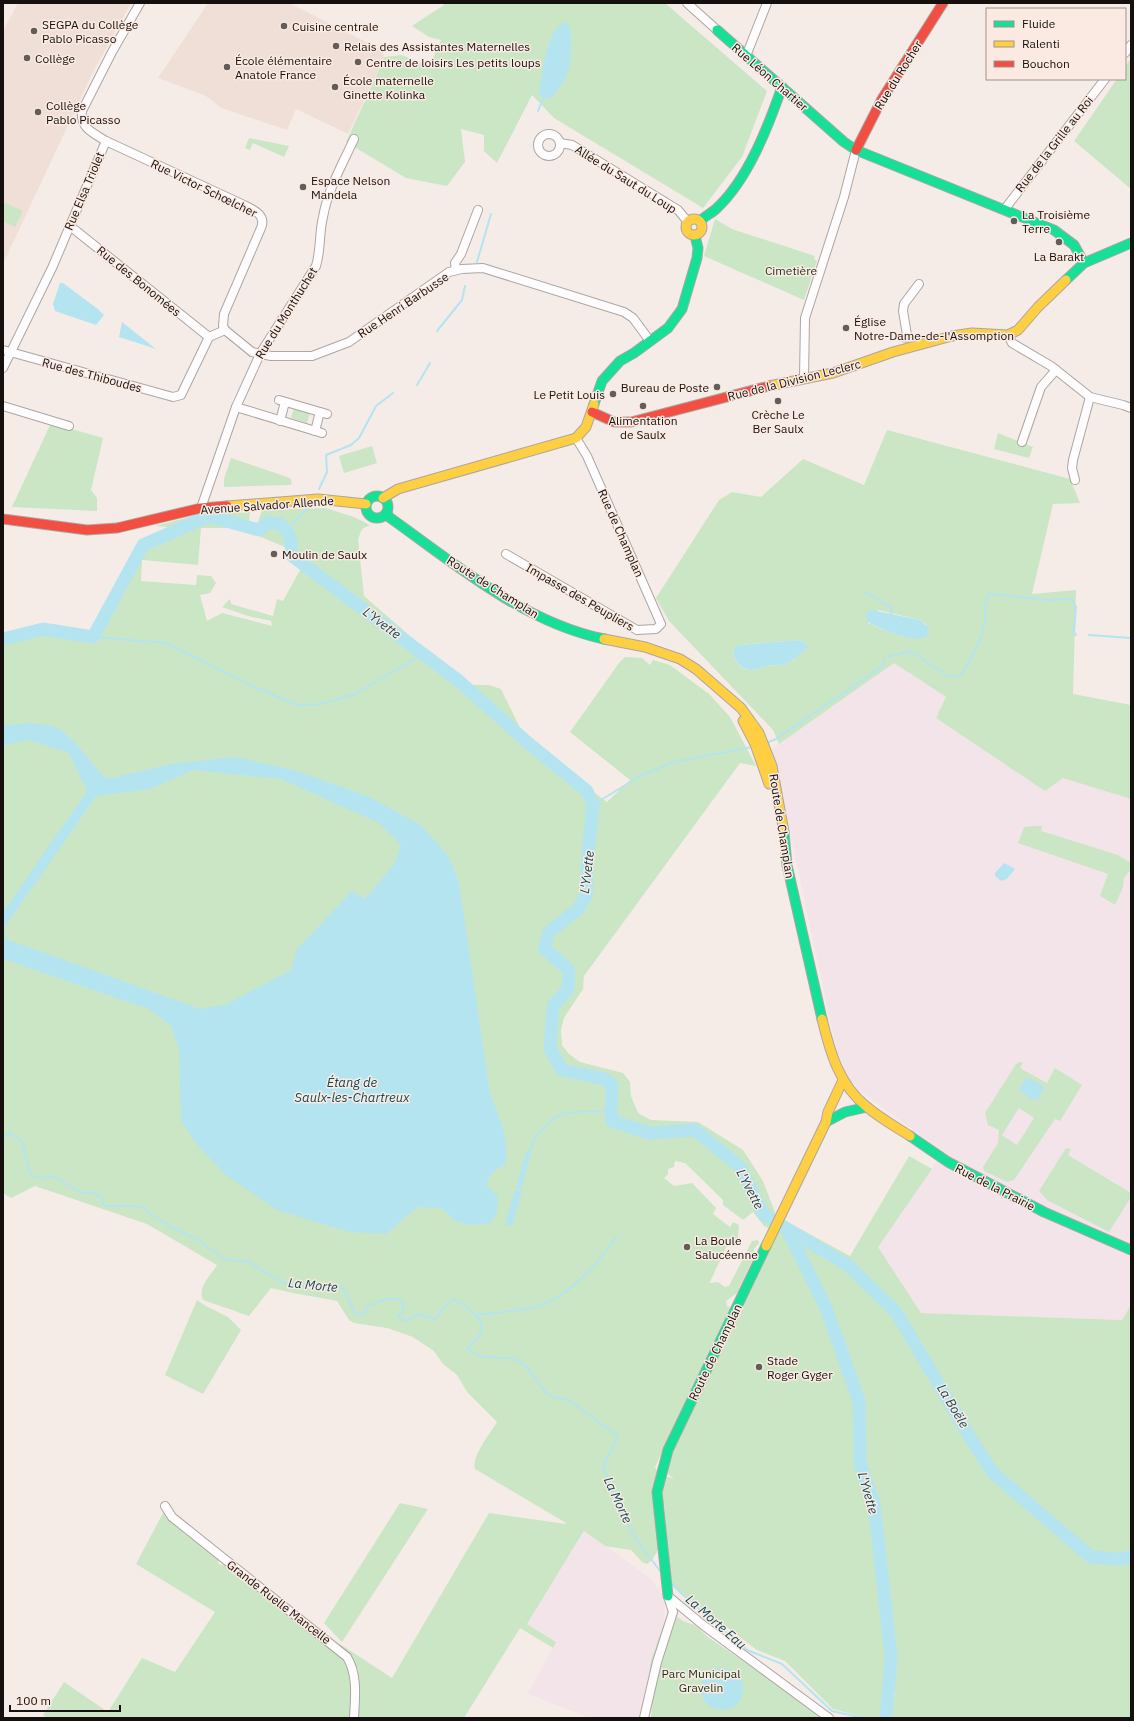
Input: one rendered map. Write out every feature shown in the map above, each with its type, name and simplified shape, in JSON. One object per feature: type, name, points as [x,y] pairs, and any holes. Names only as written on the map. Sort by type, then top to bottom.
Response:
[{"type":"street","name":"Rue Elsa Triolet","points":[[3,368],[7,351],[52,268],[106,141],[86,128],[81,120],[82,111],[112,52],[140,3]]},
{"type":"street","name":"Rue Léon Chartier","points":[[687,3],[844,142],[856,150],[1060,233],[1074,246],[1084,263]]},
{"type":"street","points":[[746,56],[767,3]]},
{"type":"street","name":"Rue du Rocher","points":[[856,150],[882,99],[943,3]]},
{"type":"street","name":"Rue de la Grille au Roi","points":[[1004,210],[1104,80]]},
{"type":"street","points":[[700,221],[716,208],[734,187],[761,138],[782,87]]},
{"type":"street","name":"Rue du Monthuchet","points":[[201,508],[236,407],[260,354],[316,266],[319,257],[322,219],[328,194],[354,139]]},
{"type":"street","name":"Rue Victor Schœlcher","points":[[106,141],[246,206],[262,217],[263,223],[224,314],[223,326],[225,330]]},
{"type":"street","name":"Allée du Saut du Loup","points":[[560,143],[572,145],[578,148],[678,210],[688,222]]},
{"type":"street","points":[[804,378],[805,318],[844,197],[856,150]]},
{"type":"street","points":[[456,270],[455,262],[461,254],[478,210]]},
{"type":"street","points":[[695,236],[692,236],[687,231],[686,228],[688,222],[694,219],[700,221]]},
{"type":"street","points":[[695,236],[702,230],[702,223],[700,221]]},
{"type":"street","name":"Rue des Bonomées","points":[[70,226],[210,337]]},
{"type":"street","points":[[383,498],[387,503],[387,513],[381,518],[374,518],[368,515],[366,504],[373,497],[383,498],[398,489],[576,438],[586,427],[602,381],[620,361],[668,328],[682,309],[697,258],[698,248],[695,236]]},
{"type":"street","points":[[1131,243],[1084,263],[1038,307],[1018,330],[1008,335],[1012,343],[1056,370],[1090,397],[1131,408]]},
{"type":"street","name":"Rue Henri Barbusse","points":[[260,354],[271,356],[312,356],[349,342],[449,272],[483,268],[624,312],[633,318],[650,341]]},
{"type":"street","points":[[901,345],[904,304],[918,284]]},
{"type":"street","points":[[210,337],[225,330],[252,352],[260,354]]},
{"type":"street","name":"Rue de la Division Leclerc","points":[[592,412],[614,422],[631,422],[787,381],[833,373],[901,345],[962,334],[1008,335]]},
{"type":"street","name":"Rue des Thiboudes","points":[[7,351],[173,397],[181,395],[210,337]]},
{"type":"street","points":[[1022,442],[1041,387],[1056,370]]},
{"type":"street","points":[[1075,480],[1072,468],[1073,460],[1090,397]]},
{"type":"street","points":[[236,407],[280,421],[318,432],[324,413],[282,401],[280,421]]},
{"type":"street","points":[[3,406],[69,426]]},
{"type":"street","name":"Rue de Champlan","points":[[576,438],[587,456],[661,624],[656,629]]},
{"type":"street","name":"Avenue Salvador Allende","points":[[3,519],[87,530],[117,528],[201,508],[318,499],[366,504]]},
{"type":"street","name":"Route de Champlan","points":[[387,513],[389,517],[453,563],[528,612],[558,625],[587,634],[645,647],[666,654],[696,669],[713,682],[733,706],[760,745],[772,766],[783,820],[787,865],[828,1043],[843,1080],[849,1089],[867,1108]]},
{"type":"street","name":"Impasse des Peupliers","points":[[506,554],[637,630],[656,629]]},
{"type":"street","name":"Route de Champlan","points":[[668,1596],[657,1492],[668,1450],[826,1122],[826,1116],[839,1092],[843,1080]]},
{"type":"street","points":[[826,1122],[845,1112],[867,1108]]},
{"type":"street","name":"Rue de la Prairie","points":[[867,1108],[948,1162],[1044,1212],[1131,1250]]},
{"type":"street","name":"Grande Ruelle Mancelle","points":[[165,1506],[172,1517],[347,1657],[351,1664],[355,1684],[354,1718]]},
{"type":"street","points":[[644,1718],[657,1662],[672,1612],[668,1596]]},
{"type":"street","points":[[668,1596],[709,1630],[829,1718]]},
{"type":"shaded area","name":"Collège Pablo Picasso","points":[[18,3],[131,3],[92,74],[3,264],[3,31]]},
{"type":"shaded area","name":"École élémentaire Anatole France","points":[[208,3],[289,3],[384,51],[383,54],[385,57],[348,134],[296,109],[287,130],[221,108],[206,96],[158,78]]},
{"type":"shaded area","points":[[894,663],[946,697],[936,718],[1063,778],[1131,799],[1131,1305],[1122,1320],[921,1313],[878,1247],[943,1152],[859,1090],[847,1076],[836,1048],[772,749]]},
{"type":"shaded area","points":[[585,1531],[651,1579],[663,1596],[665,1604],[664,1623],[651,1660],[642,1718],[590,1718],[528,1694],[556,1642],[527,1624]]},
{"type":"green space","points":[[442,3],[665,3],[767,91],[742,157],[703,208],[554,118],[532,95],[497,163],[484,151],[484,135],[461,129],[465,162],[447,186],[406,178],[346,142],[385,57],[402,55],[429,67],[441,40],[429,37],[412,26],[444,5]]},
{"type":"green space","points":[[1131,58],[1131,189],[1074,141],[1116,80],[1126,80],[1126,66]]},
{"type":"green space","points":[[249,138],[289,146],[284,157],[253,143],[250,150],[245,148]]},
{"type":"green space","points":[[3,202],[23,211],[15,227],[3,221]]},
{"type":"green space","name":"Cimetière","points":[[715,219],[732,229],[815,256],[814,259],[817,261],[804,300],[704,256]]},
{"type":"green space","points":[[294,408],[310,412],[307,423],[291,418]]},
{"type":"green space","points":[[51,423],[103,438],[91,490],[97,498],[97,511],[12,507]]},
{"type":"green space","points":[[887,430],[1070,479],[1080,503],[1053,504],[1032,594],[1076,590],[1073,694],[1131,705],[1131,799],[1063,778],[1045,791],[936,718],[946,697],[894,663],[779,744],[773,730],[669,621],[656,598],[719,500],[732,492],[761,497],[803,459],[864,485]],"holes":[[[878,610],[920,620],[927,625],[925,638],[896,634],[868,623]],[[800,640],[807,644],[807,647],[799,655],[782,665],[765,666],[754,670],[748,670],[739,665],[735,660],[733,653],[739,645]]]},
{"type":"green space","points":[[998,433],[1033,447],[1029,458],[994,449]]},
{"type":"green space","points":[[372,446],[377,463],[344,473],[339,456]]},
{"type":"green space","points":[[231,458],[290,478],[292,483],[290,485],[224,487],[224,479]]},
{"type":"green space","points":[[326,508],[354,517],[370,525],[362,529],[358,539],[364,596],[456,676],[471,685],[489,685],[501,689],[524,736],[546,757],[607,802],[630,780],[570,732],[619,663],[625,657],[642,658],[650,665],[653,660],[670,665],[709,694],[730,717],[756,766],[740,763],[584,976],[583,989],[564,1018],[561,1030],[562,1045],[569,1054],[580,1062],[623,1073],[630,1082],[631,1096],[638,1113],[651,1120],[698,1122],[743,1150],[763,1181],[776,1215],[768,1228],[764,1226],[753,1212],[743,1220],[723,1205],[723,1200],[685,1163],[675,1161],[674,1167],[668,1169],[668,1174],[664,1178],[674,1186],[692,1183],[716,1208],[713,1214],[730,1227],[733,1222],[739,1225],[738,1238],[728,1243],[710,1282],[708,1283],[718,1282],[725,1287],[729,1286],[752,1241],[758,1240],[759,1243],[754,1249],[753,1259],[737,1293],[726,1301],[727,1306],[730,1307],[729,1311],[655,1467],[659,1474],[674,1479],[663,1470],[784,1220],[850,1256],[909,1156],[932,1169],[878,1247],[921,1313],[1122,1320],[1131,1305],[1131,1718],[892,1718],[895,1691],[885,1689],[881,1718],[866,1718],[833,1709],[785,1661],[757,1650],[671,1585],[664,1503],[663,1527],[660,1545],[653,1559],[647,1564],[642,1562],[631,1550],[605,1546],[584,1531],[527,1624],[556,1642],[553,1648],[520,1628],[464,1718],[357,1718],[358,1672],[340,1644],[392,1678],[489,1513],[566,1523],[475,1469],[476,1458],[479,1451],[497,1422],[467,1392],[457,1375],[443,1364],[434,1351],[413,1337],[387,1328],[354,1323],[349,1320],[337,1301],[271,1288],[249,1316],[203,1300],[203,1286],[217,1265],[147,1224],[35,1186],[11,1198],[3,1193],[3,635],[42,625],[90,634],[110,596],[136,554],[168,527],[155,526],[208,512],[240,510],[241,513],[250,512],[248,532],[232,528],[201,528],[198,565],[142,560],[141,581],[196,585],[197,575],[211,576],[216,583],[210,593],[200,595],[207,621],[222,613],[272,626],[271,621],[248,616],[222,607],[230,599],[231,604],[273,616],[277,599],[283,601],[305,561],[287,548],[254,534],[262,510]]},
{"type":"green space","points":[[1042,826],[1041,831],[1118,855],[1131,863],[1131,869],[1124,878],[1123,887],[1115,905],[1100,896],[1108,874],[1018,843],[1024,827]]},
{"type":"green space","points":[[1023,1062],[1020,1068],[1047,1083],[1055,1068],[1082,1085],[1060,1121],[1055,1119],[1014,1180],[1007,1182],[984,1171],[983,1167],[998,1143],[999,1130],[988,1125],[985,1113],[1016,1064]],"holes":[[[1019,1108],[1034,1118],[1017,1145],[1002,1135]]]},
{"type":"green space","points":[[1066,1148],[1071,1149],[1068,1155],[1131,1193],[1131,1197],[1109,1232],[1047,1200],[1039,1191]]},
{"type":"green space","points":[[197,1300],[228,1317],[241,1330],[203,1394],[165,1375]]},
{"type":"green space","points":[[400,1503],[428,1509],[342,1642],[324,1623]]},
{"type":"green space","points":[[163,1513],[182,1529],[184,1534],[188,1534],[219,1559],[218,1563],[220,1565],[225,1564],[344,1659],[351,1681],[352,1718],[47,1718],[43,1715],[64,1682],[108,1712],[142,1658],[175,1672],[215,1612],[136,1564]]},
{"type":"green space","name":"Parc Municipal Gravelin","points":[[676,1616],[683,1621],[695,1625],[708,1637],[777,1684],[823,1718],[651,1718],[653,1692],[649,1674],[651,1660],[664,1623],[675,1620]]},
{"type":"water","points":[[565,22],[570,28],[571,32],[571,58],[565,79],[549,100],[539,95],[543,66],[549,43],[554,33],[559,26]]},
{"type":"water","points":[[60,283],[63,283],[104,315],[96,325],[55,311],[53,304]]},
{"type":"water","points":[[122,322],[156,349],[119,337]]},
{"type":"water","points":[[872,610],[920,620],[928,627],[929,635],[924,638],[909,638],[900,636],[871,624],[867,621],[866,617],[868,611]]},
{"type":"water","points":[[800,640],[807,644],[808,647],[793,660],[782,665],[766,666],[749,670],[742,667],[736,661],[733,653],[739,645]]},
{"type":"water","name":"Étang de Saulx-les-Chartreux","points":[[27,723],[47,725],[57,728],[77,745],[107,779],[171,764],[234,757],[293,770],[367,796],[421,825],[449,857],[459,883],[490,1094],[505,1137],[505,1165],[498,1168],[490,1175],[487,1186],[498,1196],[497,1212],[491,1223],[471,1225],[457,1222],[441,1208],[417,1207],[386,1234],[349,1232],[277,1210],[226,1175],[198,1146],[181,1120],[179,1049],[171,1026],[149,1009],[3,959],[3,912],[87,791],[69,753],[30,740],[3,745],[3,726]],"holes":[[[193,770],[281,779],[379,823],[401,845],[394,864],[365,899],[352,891],[297,949],[291,970],[227,1004],[200,1009],[6,939],[4,928],[96,796],[150,789]]]},
{"type":"water","points":[[1004,863],[1015,869],[1007,879],[1001,881],[995,876],[995,873]]},
{"type":"water","points":[[1028,1078],[1043,1086],[1044,1089],[1038,1099],[1034,1100],[1021,1092],[1019,1089],[1025,1079]]},
{"type":"water","points":[[526,1151],[531,1152],[521,1189],[516,1188]]},
{"type":"water","points":[[515,1190],[522,1191],[512,1226],[505,1224]]},
{"type":"water","points":[[722,1668],[737,1674],[743,1689],[737,1704],[722,1710],[707,1704],[701,1689],[707,1674]]},
{"type":"waterway","points":[[538,111],[544,96]]},
{"type":"waterway","points":[[477,262],[491,214]]},
{"type":"waterway","points":[[437,331],[462,300],[465,286]]},
{"type":"waterway","points":[[417,385],[430,363]]},
{"type":"waterway","points":[[319,489],[327,472],[326,455],[351,445],[359,438],[376,406],[393,393]]},
{"type":"waterway","points":[[286,531],[308,508]]},
{"type":"waterway","name":"L'Yvette","points":[[3,639],[43,629],[93,637],[143,545],[209,516],[259,530],[267,523],[280,524],[290,538],[291,555],[459,681],[527,742],[587,791],[593,805],[586,895],[578,909],[548,933],[545,949],[569,970],[568,989],[553,1006],[550,1049],[562,1070],[604,1079],[612,1085],[612,1121],[649,1133],[695,1130],[740,1167],[764,1215],[849,1266],[896,1312],[971,1439],[993,1473],[1091,1557],[1118,1559],[1131,1557]]},
{"type":"waterway","points":[[865,592],[892,608],[891,614]]},
{"type":"waterway","points":[[889,657],[910,651],[948,676],[955,677],[961,675],[979,642],[984,628],[986,602],[988,596],[991,594],[1046,600],[1072,599],[1076,607],[1074,632],[1076,635]]},
{"type":"waterway","points":[[1089,635],[1131,638]]},
{"type":"waterway","points":[[93,637],[165,643],[257,688],[297,705],[321,704],[355,694],[423,654]]},
{"type":"waterway","points":[[766,743],[776,739],[880,668],[885,659]]},
{"type":"waterway","points":[[593,805],[640,776],[674,762],[752,747]]},
{"type":"waterway","points":[[528,1154],[535,1138],[552,1119],[562,1114],[573,1112],[611,1111]]},
{"type":"waterway","name":"La Morte","points":[[3,1137],[10,1133],[23,1143],[29,1171],[33,1176],[45,1178],[53,1176],[82,1193],[91,1192],[101,1197],[103,1205],[137,1206],[143,1208],[167,1225],[198,1240],[224,1259],[249,1262],[281,1282],[303,1286],[338,1286],[344,1289],[354,1312],[358,1315],[366,1313],[366,1307],[369,1305],[383,1300],[397,1299],[404,1304],[403,1310],[398,1317],[406,1321],[419,1314],[435,1319],[449,1302],[454,1299],[474,1313],[481,1323],[482,1328],[480,1334],[468,1349],[481,1356],[507,1358],[520,1362],[528,1368],[548,1394],[571,1402],[618,1436],[603,1466],[624,1517],[636,1539],[660,1571]]},
{"type":"waterway","name":"L'Yvette","points":[[788,1231],[826,1308],[859,1401],[860,1464],[874,1503],[891,1657],[886,1718]]},
{"type":"waterway","points":[[477,1315],[528,1309],[547,1303],[559,1296],[581,1279],[591,1269],[616,1237]]},
{"type":"waterway","name":"La Morte Eau","points":[[671,1583],[747,1650],[782,1664],[832,1711],[863,1718]]},
{"type":"tunnel","points":[[905,343],[907,335]]},
{"type":"traffic: fast","points":[[717,30],[844,142],[856,150],[1054,230],[1074,245],[1084,263]]},
{"type":"traffic: fast","points":[[700,221],[715,210],[728,196],[747,168],[756,152],[782,87]]},
{"type":"traffic: fast","points":[[594,404],[602,381],[620,361],[634,353],[668,328],[682,309],[697,258],[698,248],[695,236]]},
{"type":"traffic: fast","points":[[1066,280],[1084,263],[1131,243]]},
{"type":"traffic: fast","points":[[377,496],[385,499],[388,507],[385,515],[377,518],[369,515],[366,507],[369,499],[377,496]]},
{"type":"traffic: fast","points":[[387,513],[389,517],[465,572],[518,605],[574,631],[604,639]]},
{"type":"traffic: fast","points":[[784,832],[787,865],[822,1019]]},
{"type":"traffic: fast","points":[[826,1122],[845,1112],[867,1107]]},
{"type":"traffic: fast","points":[[910,1136],[948,1162],[1044,1212],[1131,1250]]},
{"type":"traffic: fast","points":[[668,1596],[657,1492],[668,1450],[766,1246]]},
{"type":"traffic: slow","points":[[691,219],[697,219],[702,224],[702,227],[700,233],[697,235],[691,235],[686,230],[686,224],[691,219]]},
{"type":"traffic: slow","points":[[769,386],[833,373],[893,352],[952,336],[972,333],[1008,335],[1018,330],[1038,307],[1066,280]]},
{"type":"traffic: slow","points":[[383,498],[398,489],[576,438],[586,427],[594,404]]},
{"type":"traffic: slow","points":[[227,506],[318,499],[366,504]]},
{"type":"traffic: slow","points":[[604,639],[645,647],[680,659],[696,669],[741,708],[759,733],[772,766],[784,832]]},
{"type":"traffic: slow","points":[[743,721],[755,744],[769,784]]},
{"type":"traffic: slow","points":[[822,1019],[832,1056],[849,1089],[872,1111],[910,1136]]},
{"type":"traffic: slow","points":[[766,1246],[826,1122],[828,1112],[843,1080]]},
{"type":"traffic: jam","points":[[856,150],[882,99],[943,3]]},
{"type":"traffic: jam","points":[[592,412],[614,422],[631,422],[769,386]]},
{"type":"traffic: jam","points":[[3,519],[87,530],[117,528],[201,508],[227,506]]},
{"type":"place","name":"Cuisine centrale","points":[[284,26]]},
{"type":"place","name":"SEGPA du Collège Pablo Picasso","points":[[34,31]]},
{"type":"place","name":"Relais des Assistantes Maternelles","points":[[336,46]]},
{"type":"place","name":"Collège","points":[[27,58]]},
{"type":"place","name":"Centre de loisirs Les petits loups","points":[[358,62]]},
{"type":"place","name":"École élémentaire Anatole France","points":[[227,67]]},
{"type":"place","name":"École maternelle Ginette Kolinka","points":[[335,87]]},
{"type":"place","name":"Collège Pablo Picasso","points":[[38,112]]},
{"type":"place","name":"Espace Nelson Mandela","points":[[303,187]]},
{"type":"place","name":"La Troisième Terre","points":[[1014,221]]},
{"type":"place","name":"La Barakt","points":[[1059,242]]},
{"type":"place","name":"Église Notre-Dame-de-l'Assomption","points":[[846,328]]},
{"type":"place","name":"Bureau de Poste","points":[[717,387]]},
{"type":"place","name":"Le Petit Louis","points":[[613,394]]},
{"type":"place","name":"Crèche Le Ber Saulx","points":[[778,401]]},
{"type":"place","name":"Alimentation de Saulx","points":[[643,406]]},
{"type":"place","name":"Moulin de Saulx","points":[[274,554]]},
{"type":"place","name":"La Boule Salucéenne","points":[[687,1247]]},
{"type":"place","name":"Stade Roger Gyger","points":[[759,1367]]},
{"type":"water label","name":"La Boële","points":[[953,1406]]}]
